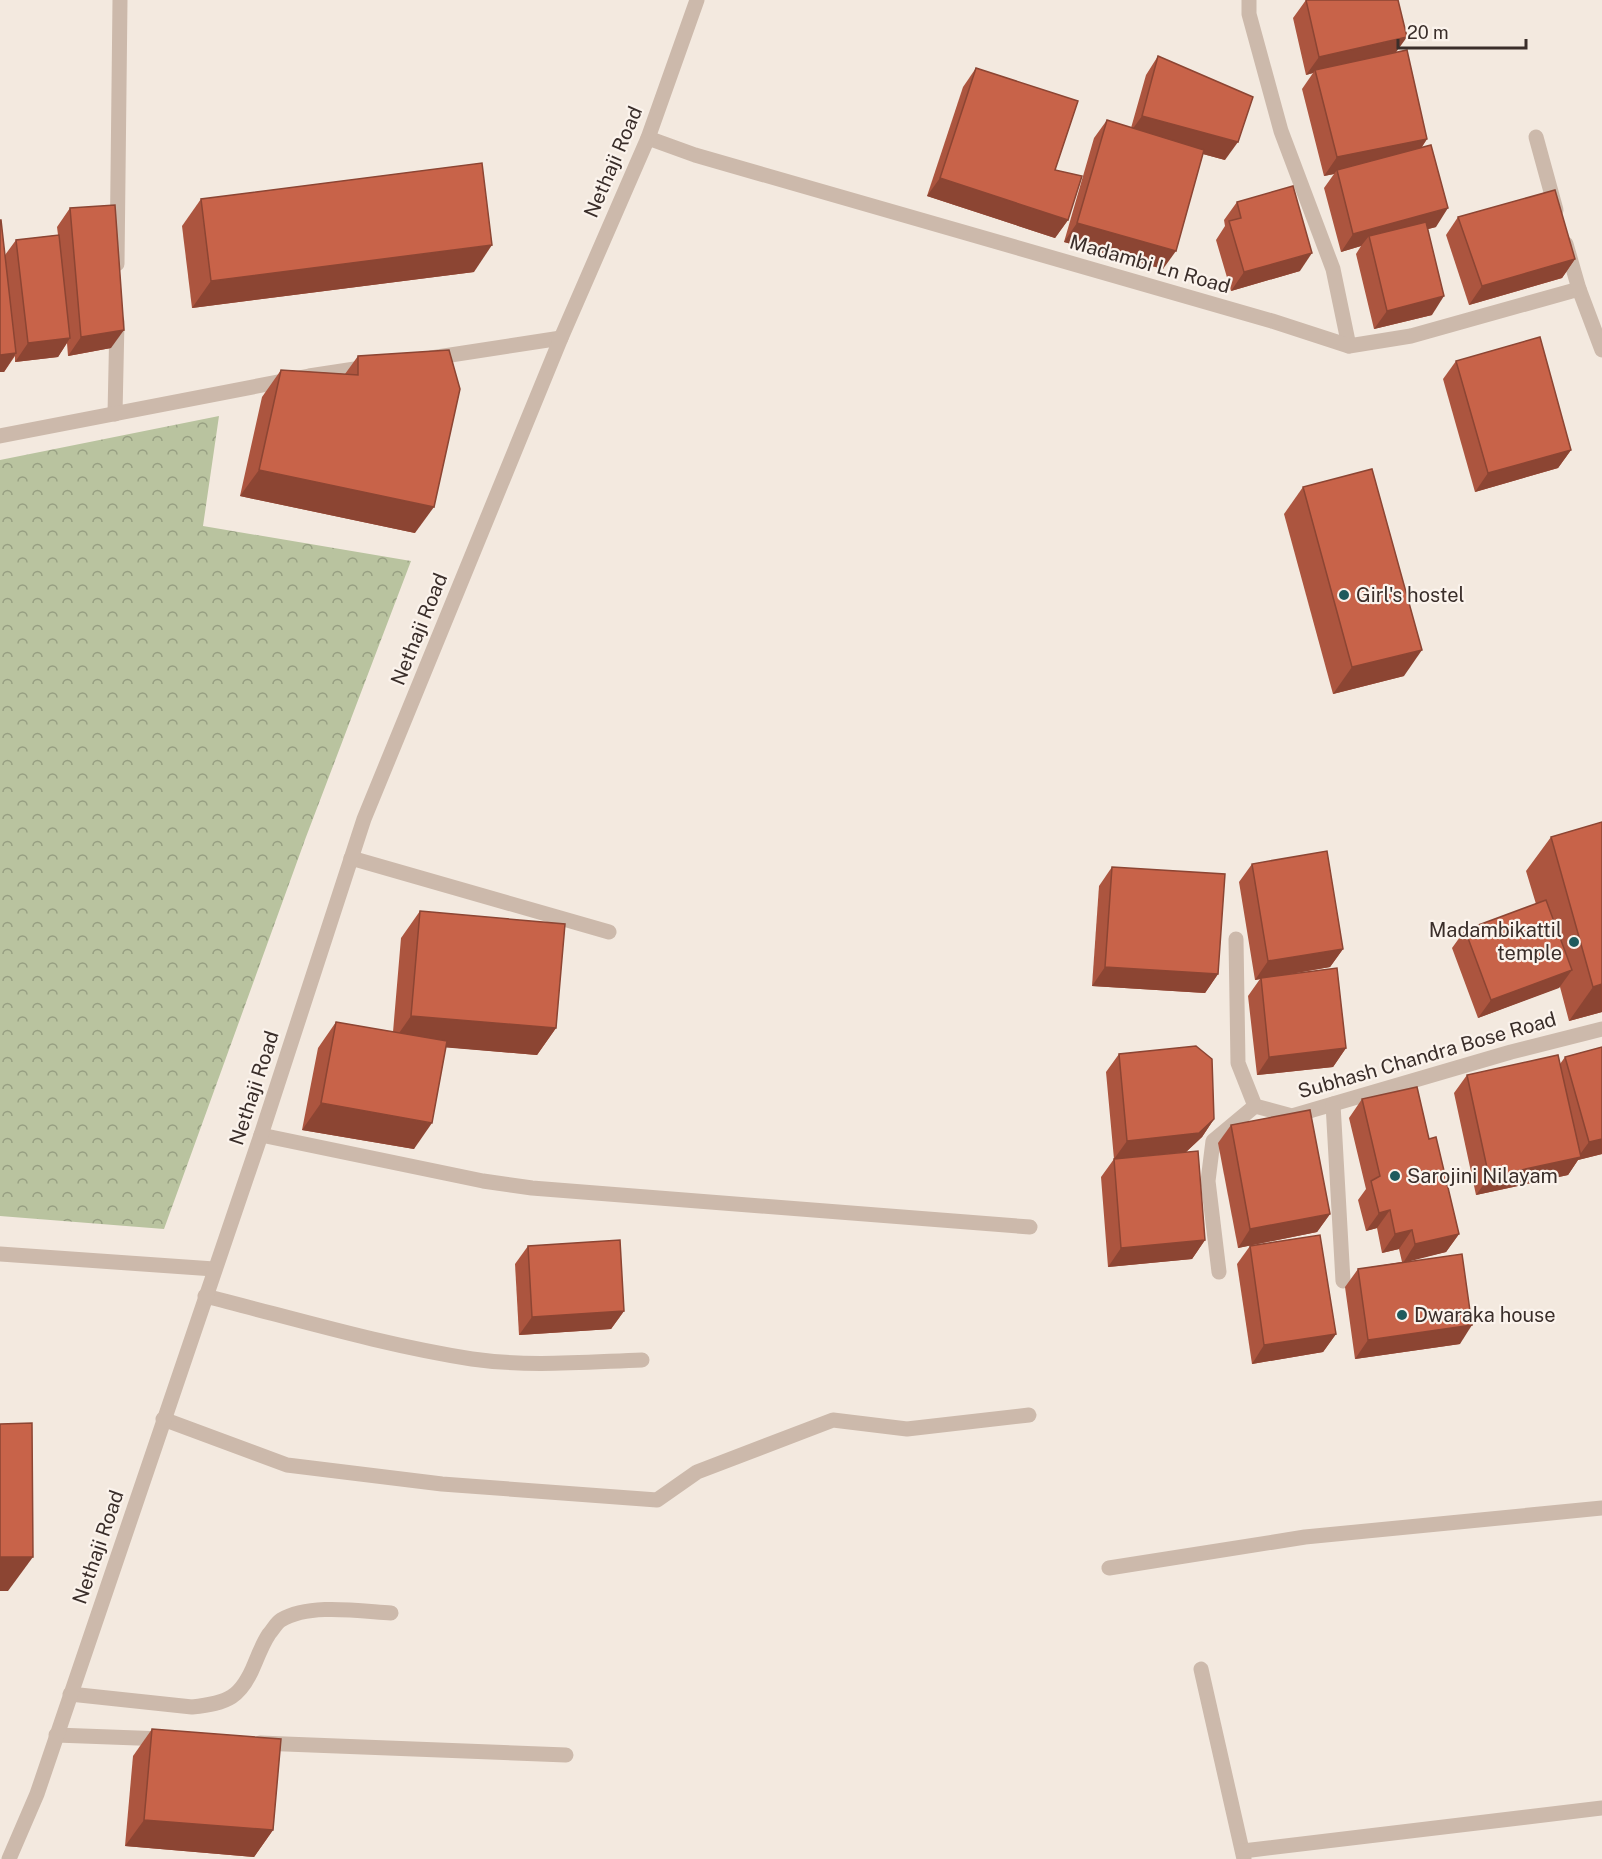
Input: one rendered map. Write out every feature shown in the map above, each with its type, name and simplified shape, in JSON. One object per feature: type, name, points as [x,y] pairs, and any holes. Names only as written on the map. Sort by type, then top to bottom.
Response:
[{"type":"street","points":[[117,284],[120,0]]},
{"type":"street","name":"Nethaji Road","points":[[9,1859],[37,1794],[261,1135],[364,819],[561,338],[648,138],[697,0]]},
{"type":"street","points":[[1249,0],[1249,14],[1281,131],[1333,269],[1349,346]]},
{"type":"street","points":[[1536,137],[1579,289],[1602,350]]},
{"type":"street","name":"Madambi Ln Road","points":[[648,138],[695,155],[1260,318],[1349,346],[1411,336],[1579,289]]},
{"type":"street","points":[[116,414],[117,308]]},
{"type":"street","points":[[412,360],[561,338]]},
{"type":"street","points":[[0,436],[309,376],[378,366]]},
{"type":"street","points":[[351,858],[609,932]]},
{"type":"street","points":[[1219,1272],[1208,1180],[1213,1141],[1255,1106],[1238,1063],[1236,939]]},
{"type":"street","name":"Subhash Chandra Bose Road","points":[[1255,1106],[1292,1116],[1511,1052],[1602,1029]]},
{"type":"street","points":[[1334,1104],[1343,1281]]},
{"type":"street","points":[[261,1135],[483,1181],[532,1188],[1030,1227]]},
{"type":"street","points":[[0,1254],[214,1269]]},
{"type":"street","points":[[205,1296],[417,1348],[474,1359],[533,1364],[642,1360]]},
{"type":"street","points":[[163,1419],[287,1465],[442,1484],[657,1500],[697,1472],[833,1420],[907,1429],[1029,1415]]},
{"type":"street","points":[[1109,1568],[1305,1537],[1602,1508]]},
{"type":"street","points":[[70,1694],[192,1707],[210,1705],[232,1698],[248,1681],[264,1641],[279,1621],[297,1613],[323,1610],[391,1612]]},
{"type":"street","points":[[1201,1669],[1243,1855],[1602,1808]]},
{"type":"street","points":[[56,1735],[175,1740]]},
{"type":"street","points":[[246,1743],[566,1755]]},
{"type":"green space","points":[[219,416],[203,526],[411,561],[306,837],[164,1229],[0,1216],[0,460]]},
{"type":"building","points":[[1306,0],[1398,0],[1407,37],[1319,57]]},
{"type":"building","points":[[1407,50],[1427,139],[1337,157],[1315,70]]},
{"type":"building","points":[[1158,56],[1253,97],[1238,142],[1142,116]]},
{"type":"building","points":[[976,68],[1078,101],[1055,170],[1082,176],[1068,220],[940,178]]},
{"type":"building","points":[[1107,120],[1204,150],[1176,251],[1077,223]]},
{"type":"building","points":[[1431,145],[1448,208],[1353,234],[1337,170]]},
{"type":"building","points":[[482,163],[492,245],[211,281],[201,199]]},
{"type":"building","points":[[1293,186],[1312,253],[1244,272],[1229,221],[1241,218],[1237,202]]},
{"type":"building","points":[[1555,190],[1575,259],[1482,286],[1458,217]]},
{"type":"building","points":[[115,205],[124,330],[81,337],[70,208]]},
{"type":"building","points":[[0,220],[16,353],[0,355]]},
{"type":"building","points":[[1426,222],[1444,296],[1387,311],[1369,236]]},
{"type":"building","points":[[59,235],[70,338],[28,343],[16,240]]},
{"type":"building","points":[[1540,337],[1571,450],[1488,473],[1456,361]]},
{"type":"building","points":[[449,350],[460,389],[434,507],[259,470],[281,370],[358,375],[358,356]]},
{"type":"building","points":[[1372,469],[1422,650],[1352,667],[1303,487]]},
{"type":"building","points":[[1602,822],[1602,984],[1593,987],[1551,837]]},
{"type":"building","points":[[1327,851],[1343,949],[1268,961],[1252,864]]},
{"type":"building","points":[[1112,867],[1225,874],[1218,974],[1105,967]]},
{"type":"building","points":[[1546,900],[1572,970],[1491,1000],[1465,930]]},
{"type":"building","points":[[420,911],[565,924],[556,1028],[411,1016]]},
{"type":"building","points":[[1337,968],[1346,1048],[1269,1057],[1261,978]]},
{"type":"building","points":[[336,1022],[447,1041],[432,1123],[321,1103]]},
{"type":"building","points":[[1196,1046],[1212,1059],[1214,1119],[1199,1133],[1127,1141],[1119,1054]]},
{"type":"building","points":[[1602,1047],[1602,1139],[1589,1142],[1565,1057]]},
{"type":"building","points":[[1558,1055],[1581,1157],[1489,1177],[1467,1075]]},
{"type":"building","name":"Sarojini Nilayam","points":[[1417,1087],[1429,1139],[1436,1137],[1459,1234],[1415,1244],[1412,1230],[1395,1234],[1390,1210],[1379,1213],[1371,1181],[1380,1176],[1362,1099]]},
{"type":"building","points":[[1310,1110],[1330,1214],[1250,1229],[1231,1125]]},
{"type":"building","points":[[1198,1151],[1205,1240],[1121,1248],[1114,1159]]},
{"type":"building","points":[[1320,1235],[1336,1334],[1264,1345],[1250,1246]]},
{"type":"building","points":[[620,1240],[624,1311],[532,1317],[528,1246]]},
{"type":"building","name":"Dwaraka house","points":[[1462,1254],[1472,1325],[1368,1340],[1358,1269]]},
{"type":"building","points":[[32,1423],[33,1557],[0,1557],[0,1424]]},
{"type":"building","points":[[152,1729],[281,1739],[273,1830],[144,1820]]},
{"type":"place","name":"Girl's hostel","points":[[1344,595]]},
{"type":"place","name":"Madambikattil temple","points":[[1574,942]]},
{"type":"place","name":"Sarojini Nilayam","points":[[1395,1176]]},
{"type":"place","name":"Dwaraka house","points":[[1402,1315]]}]
